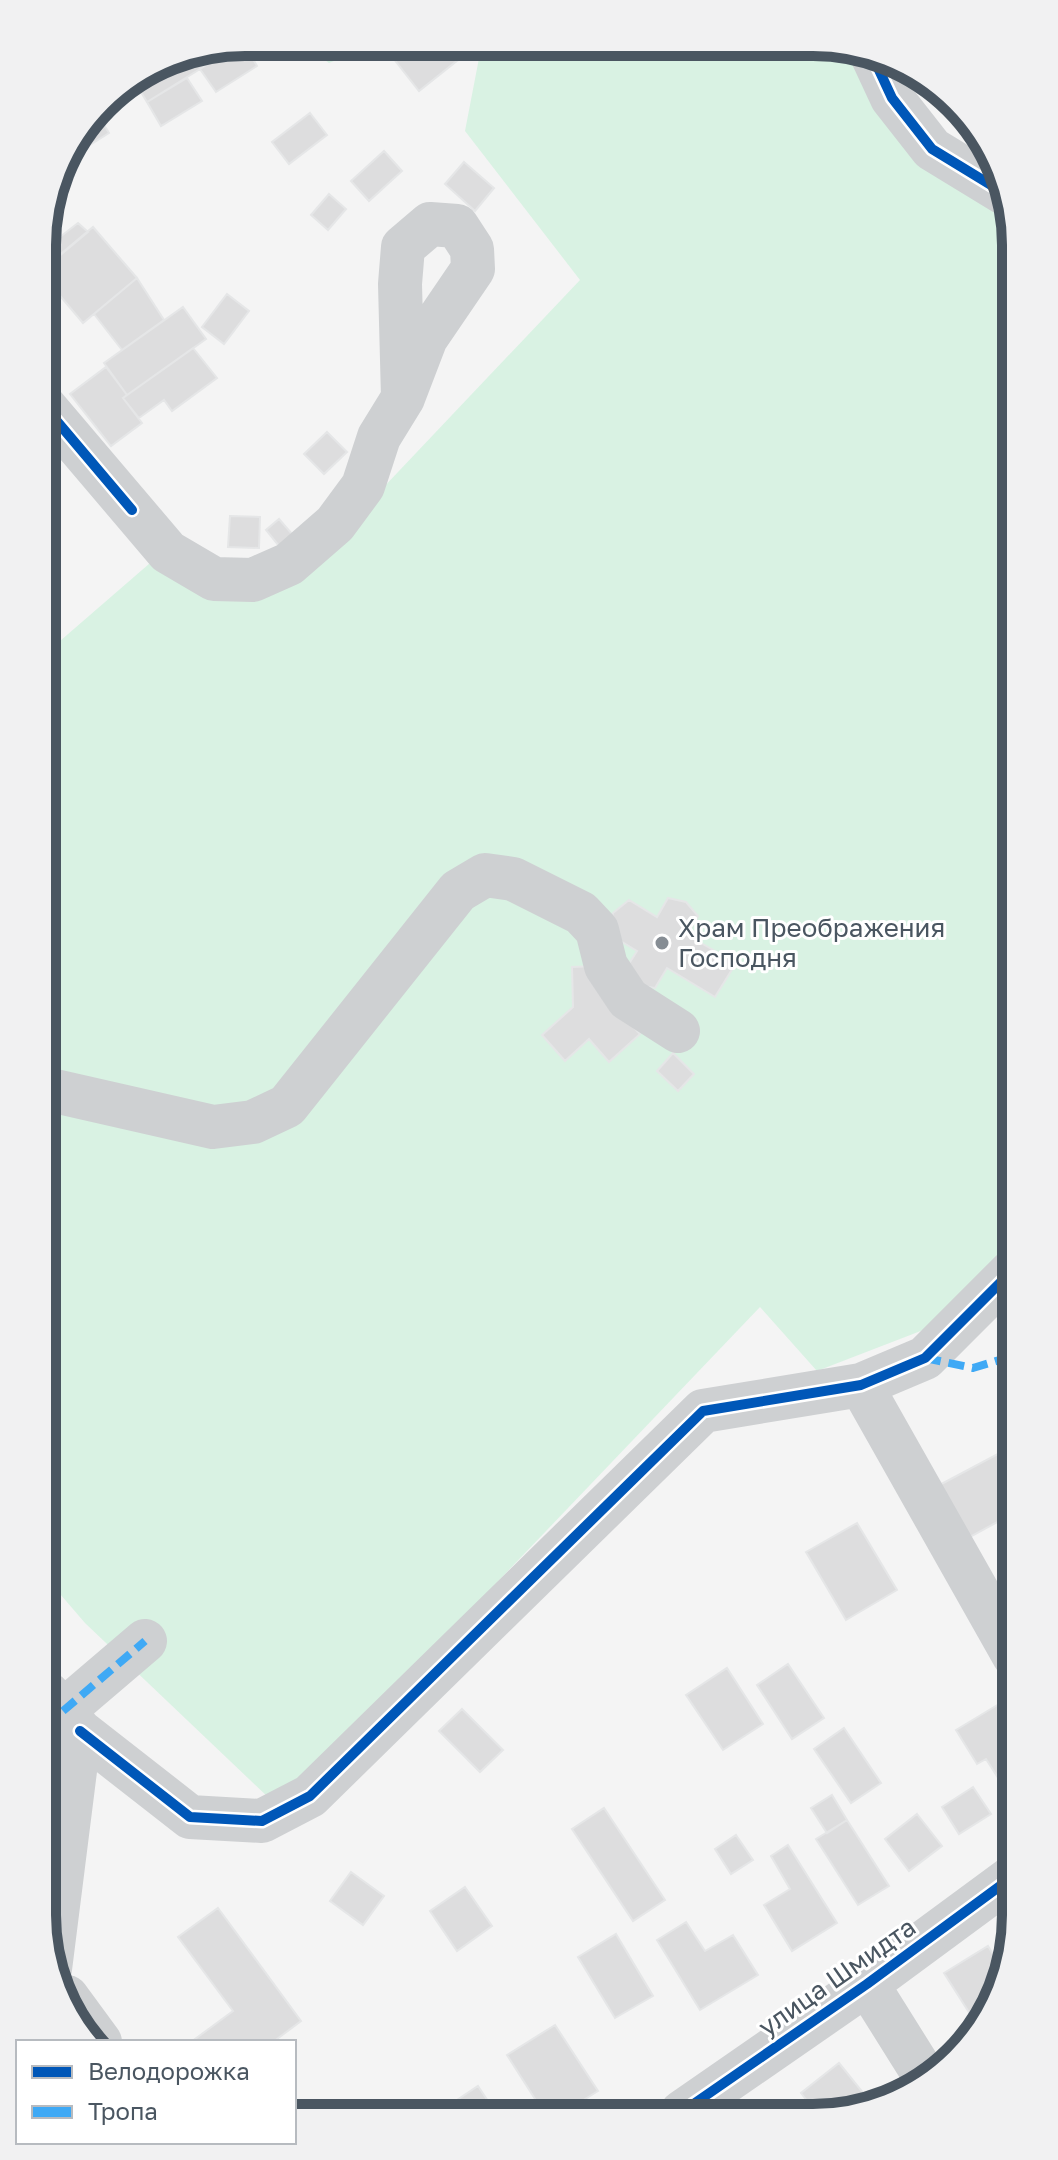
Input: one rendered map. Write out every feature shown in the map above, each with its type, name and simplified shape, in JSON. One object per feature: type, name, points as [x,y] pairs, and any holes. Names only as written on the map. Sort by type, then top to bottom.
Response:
[{"type":"street","points":[[878,68],[892,98],[932,149],[992,186]]},
{"type":"street","points":[[56,420],[168,552],[214,579],[253,580],[289,564],[335,524],[363,486],[379,437],[403,398]]},
{"type":"street","points":[[56,1091],[213,1127],[253,1122],[287,1106],[458,891],[485,875],[513,879],[581,913],[597,930],[606,966],[628,999],[678,1031]]},
{"type":"street","points":[[64,1712],[190,1817],[262,1821],[310,1796],[703,1411],[861,1385],[925,1358],[1002,1281]]},
{"type":"street","points":[[861,1385],[1002,1635]]},
{"type":"street","points":[[56,1859],[64,1712],[145,1641]]},
{"type":"street","name":"улица Шмидта","points":[[694,2104],[867,1984],[1002,1885]]},
{"type":"street","points":[[867,1984],[921,2070]]},
{"type":"green space","points":[[320,56],[346,56],[329,63]]},
{"type":"green space","points":[[479,56],[825,56],[870,65],[995,198],[1002,233],[1002,1264],[944,1322],[817,1371],[760,1307],[292,1797],[270,1799],[85,1623],[56,1589],[56,644],[157,557],[290,586],[580,280],[465,131]]},
{"type":"building","points":[[233,56],[251,56],[257,66],[216,92],[200,69],[216,59]]},
{"type":"building","points":[[392,56],[455,56],[458,60],[419,91]]},
{"type":"building","points":[[216,59],[216,59],[147,102],[139,89],[151,81],[184,66]]},
{"type":"building","points":[[187,78],[202,101],[161,126],[147,102]]},
{"type":"building","points":[[310,113],[327,135],[289,164],[272,142]]},
{"type":"building","points":[[102,121],[109,133],[82,150]]},
{"type":"building","points":[[384,151],[402,171],[369,201],[351,181]]},
{"type":"building","points":[[464,162],[494,188],[475,211],[445,184]]},
{"type":"building","points":[[329,194],[346,209],[328,230],[311,215]]},
{"type":"building","points":[[78,223],[88,232],[56,259],[56,233],[60,237]]},
{"type":"building","points":[[93,227],[137,278],[83,323],[56,291],[56,258]]},
{"type":"building","points":[[137,278],[164,320],[122,350],[94,314]]},
{"type":"building","points":[[227,294],[249,311],[224,344],[202,327]]},
{"type":"building","points":[[183,307],[206,339],[127,395],[104,363]]},
{"type":"building","points":[[193,348],[217,378],[172,411],[164,400],[139,418],[123,398]]},
{"type":"building","points":[[106,367],[127,395],[123,398],[142,423],[111,446],[70,394]]},
{"type":"building","points":[[327,432],[347,452],[324,474],[304,454]]},
{"type":"building","points":[[230,516],[260,517],[259,548],[228,547]]},
{"type":"building","points":[[279,519],[293,535],[279,546],[266,530]]},
{"type":"building","name":"Храм Преображения Господня","points":[[668,898],[686,902],[698,916],[687,935],[736,963],[715,997],[667,968],[655,988],[637,985],[625,970],[637,951],[609,934],[613,913],[629,900],[657,917]]},
{"type":"building","points":[[596,966],[596,986],[640,1034],[609,1062],[589,1039],[565,1061],[542,1035],[573,1007],[572,967]]},
{"type":"building","points":[[673,1053],[694,1074],[678,1091],[657,1071]]},
{"type":"building","points":[[1002,1452],[1002,1519],[961,1542],[932,1489]]},
{"type":"building","points":[[857,1523],[897,1590],[846,1620],[806,1552]]},
{"type":"building","points":[[788,1664],[824,1718],[792,1739],[757,1685]]},
{"type":"building","points":[[727,1668],[763,1724],[723,1750],[686,1695]]},
{"type":"building","points":[[1002,1702],[1002,1784],[986,1759],[977,1764],[956,1730]]},
{"type":"building","points":[[462,1709],[503,1750],[480,1772],[439,1731]]},
{"type":"building","points":[[844,1728],[881,1783],[851,1803],[814,1749]]},
{"type":"building","points":[[973,1787],[991,1814],[959,1834],[942,1807]]},
{"type":"building","points":[[832,1795],[847,1820],[827,1833],[811,1808]]},
{"type":"building","points":[[604,1808],[665,1900],[633,1921],[572,1829]]},
{"type":"building","points":[[917,1814],[942,1846],[909,1871],[885,1839]]},
{"type":"building","points":[[847,1820],[889,1886],[858,1905],[816,1839]]},
{"type":"building","points":[[736,1835],[753,1860],[731,1874],[715,1849]]},
{"type":"building","points":[[788,1845],[837,1923],[792,1951],[764,1905],[790,1889],[771,1856]]},
{"type":"building","points":[[351,1872],[384,1896],[363,1925],[330,1901]]},
{"type":"building","points":[[465,1887],[492,1926],[457,1951],[430,1911]]},
{"type":"building","points":[[218,1908],[301,2021],[276,2040],[194,2040],[233,2011],[178,1937]]},
{"type":"building","points":[[686,1922],[705,1951],[733,1935],[758,1975],[700,2010],[657,1940]]},
{"type":"building","points":[[616,1934],[653,1996],[615,2018],[578,1957]]},
{"type":"building","points":[[988,1946],[996,1959],[992,1976],[972,2017],[944,1973]]},
{"type":"building","points":[[555,2025],[598,2091],[577,2104],[538,2104],[507,2055]]},
{"type":"building","points":[[839,2063],[866,2097],[810,2104],[801,2093]]},
{"type":"building","points":[[478,2086],[490,2104],[451,2104]]},
{"type":"marked path","points":[[925,1358],[973,1368],[1002,1359]]},
{"type":"marked path","points":[[63,1711],[145,1641]]},
{"type":"cycle path","points":[[878,68],[892,98],[932,149],[992,186]]},
{"type":"cycle path","points":[[56,420],[132,510]]},
{"type":"cycle path","points":[[80,1731],[190,1817],[262,1821],[310,1796],[703,1411],[861,1385],[925,1358],[1002,1281]]},
{"type":"cycle path","points":[[694,2104],[867,1984],[1002,1885]]},
{"type":"place","name":"Храм Преображения Господня","points":[[662,943]]}]
